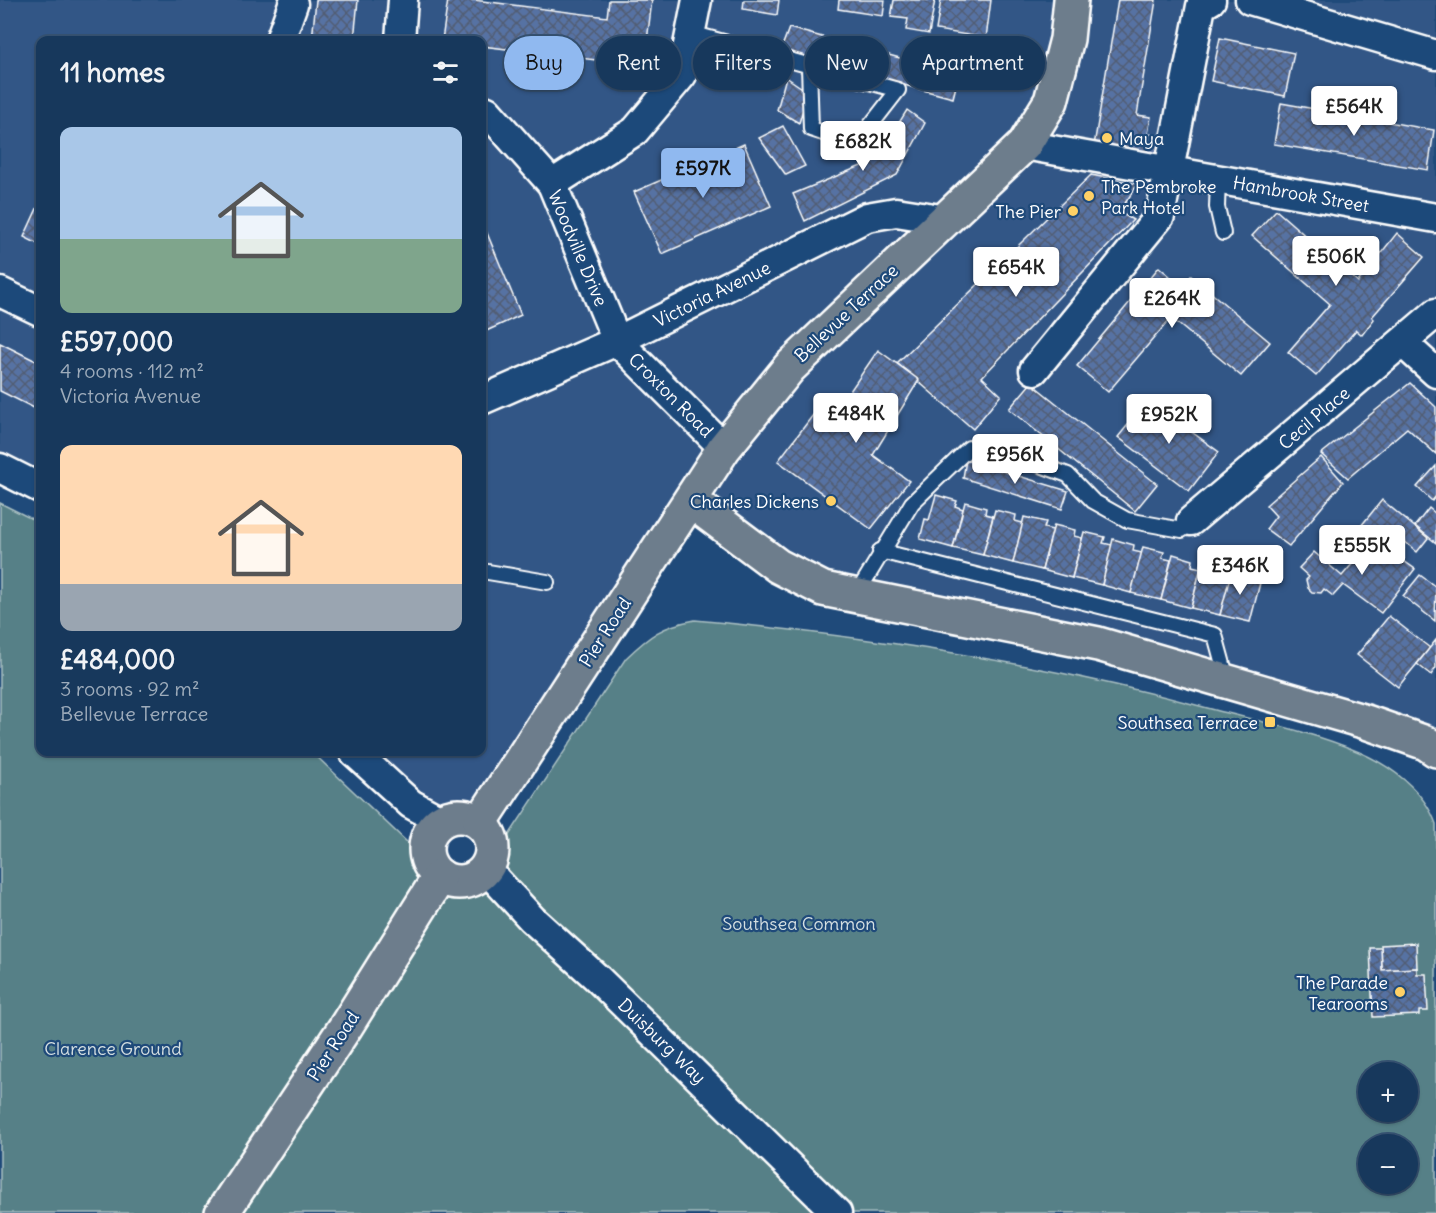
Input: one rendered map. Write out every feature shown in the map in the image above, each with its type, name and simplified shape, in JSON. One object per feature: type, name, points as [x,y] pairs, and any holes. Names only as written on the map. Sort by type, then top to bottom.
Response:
[{"type":"main road","name":"Bellevue Terrace","points":[[691,501],[724,448],[789,368],[1024,145],[1051,100],[1066,39],[1071,0]]},
{"type":"main road","points":[[691,501],[778,566],[823,589],[1098,644],[1366,722],[1425,743],[1436,750]]},
{"type":"main road","name":"Pier Road","points":[[480,823],[691,501]]},
{"type":"main road","points":[[455,816],[468,817],[480,823],[488,832],[493,845],[492,858],[486,869],[476,878],[464,882],[451,882],[431,867],[426,854],[427,841],[433,829],[442,821],[455,816]]},
{"type":"main road","name":"Pier Road","points":[[222,1213],[346,1026],[440,876]]},
{"type":"street","points":[[400,36],[403,0]]},
{"type":"street","points":[[552,184],[635,131],[682,75],[697,0]]},
{"type":"street","points":[[1034,370],[1160,216],[1201,6],[1211,0]]},
{"type":"street","points":[[1250,0],[1436,55]]},
{"type":"street","points":[[281,36],[293,4]]},
{"type":"street","name":"Woodville Drive","points":[[486,111],[552,184],[617,341]]},
{"type":"street","name":"Hambrook Street","points":[[1024,145],[1436,218]]},
{"type":"street","name":"Victoria Avenue","points":[[486,398],[617,341],[867,217],[896,212],[947,220]]},
{"type":"street","points":[[0,292],[36,309]]},
{"type":"street","name":"Cecil Place","points":[[1191,521],[1436,313]]},
{"type":"street","name":"Croxton Road","points":[[617,341],[724,448]]},
{"type":"street","points":[[1403,343],[1436,373]]},
{"type":"street","points":[[0,468],[36,486]]},
{"type":"street","points":[[358,756],[411,804],[442,821]]},
{"type":"street","name":"Duisburg Way","points":[[486,869],[532,919],[596,977],[837,1213]]},
{"type":"lane","points":[[691,33],[805,65]]},
{"type":"lane","points":[[809,66],[820,69],[898,90],[856,144],[811,129],[809,66]]},
{"type":"lane","points":[[1218,179],[1217,207],[1223,233]]},
{"type":"lane","points":[[856,595],[880,551],[912,503],[969,448],[1000,450],[1068,475],[1093,501],[1127,520],[1182,530],[1191,521]]},
{"type":"lane","points":[[880,551],[1215,635],[1228,682]]},
{"type":"lane","points":[[486,573],[547,582]]},
{"type":"shaded area","points":[[0,0],[1436,0],[1436,759],[856,595],[691,502],[507,780],[433,829],[357,756],[486,756],[486,36],[36,36],[36,486],[0,468]]},
{"type":"green space","name":"Southsea Common","points":[[0,503],[36,521],[36,756],[316,756],[467,899],[626,658],[657,633],[674,625],[695,620],[827,634],[957,653],[1087,678],[1287,728],[1342,745],[1383,764],[1415,790],[1431,812],[1436,824],[1436,1213],[0,1213]]},
{"type":"building","points":[[316,0],[358,0],[354,36],[312,36]]},
{"type":"building","points":[[448,0],[474,0],[607,17],[609,0],[652,0],[648,36],[596,36],[596,60],[584,59],[584,36],[504,36],[504,49],[486,46],[486,36],[443,36]]},
{"type":"building","points":[[744,0],[779,0],[777,15],[743,9]]},
{"type":"building","points":[[839,0],[885,0],[883,16],[838,9]]},
{"type":"building","points":[[894,0],[935,0],[929,34],[906,30],[908,19],[891,17]]},
{"type":"building","points":[[941,0],[991,0],[986,36],[936,30]]},
{"type":"building","points":[[1118,0],[1156,0],[1137,115],[1151,117],[1148,134],[1166,137],[1162,158],[1094,146]]},
{"type":"building","points":[[789,28],[819,36],[805,36],[805,59],[793,55],[793,36],[786,36]]},
{"type":"building","points":[[1220,38],[1294,53],[1285,96],[1211,81]]},
{"type":"building","points":[[889,55],[901,58],[901,84],[889,81]]},
{"type":"building","points":[[793,82],[808,92],[799,123],[777,110],[782,90],[793,90]]},
{"type":"building","points":[[923,90],[955,90],[953,98]]},
{"type":"building","points":[[1281,103],[1434,130],[1428,170],[1274,144]]},
{"type":"building","points":[[907,110],[925,123],[897,175],[805,221],[793,194],[876,160]]},
{"type":"building","points":[[783,126],[805,166],[786,175],[759,138]]},
{"type":"building","points":[[744,144],[771,206],[662,254],[634,192]]},
{"type":"building","points":[[1091,175],[1138,184],[1119,212],[1133,220],[982,377],[1001,395],[973,429],[897,363]]},
{"type":"building","points":[[1276,210],[1358,282],[1397,233],[1424,257],[1372,317],[1374,319],[1362,335],[1356,330],[1316,376],[1288,352],[1330,304],[1252,236]]},
{"type":"building","points":[[36,211],[36,243],[24,237]]},
{"type":"building","points":[[486,231],[521,315],[486,331]]},
{"type":"building","points":[[1159,267],[1183,287],[1191,276],[1270,342],[1241,376],[1171,318],[1108,392],[1077,366]]},
{"type":"building","points":[[0,343],[36,361],[36,409],[0,391]]},
{"type":"building","points":[[878,350],[919,380],[873,455],[909,481],[871,529],[778,461],[813,415],[827,425]]},
{"type":"building","points":[[1031,383],[1157,484],[1135,511],[1009,409]]},
{"type":"building","points":[[1410,383],[1436,407],[1436,454],[1407,428],[1348,478],[1321,454]]},
{"type":"building","points":[[1148,400],[1219,452],[1189,491],[1118,437]]},
{"type":"building","points":[[1321,457],[1343,482],[1289,546],[1266,529],[1276,516],[1266,505]]},
{"type":"building","points":[[966,460],[1068,491],[1062,509],[963,478]]},
{"type":"building","points":[[1436,466],[1436,496],[1432,501],[1417,487]]},
{"type":"building","points":[[936,495],[957,501],[955,506],[963,509],[953,548],[920,539],[925,519],[929,520]]},
{"type":"building","points":[[1382,500],[1428,538],[1417,552],[1403,540],[1397,547],[1388,540],[1384,545],[1361,526]]},
{"type":"building","points":[[965,502],[986,508],[985,514],[993,516],[983,555],[953,548]]},
{"type":"building","points":[[1429,508],[1436,514],[1436,543],[1415,526]]},
{"type":"building","points":[[995,510],[1016,515],[1015,521],[1023,523],[1013,563],[983,555]]},
{"type":"building","points":[[1024,517],[1046,522],[1044,528],[1053,530],[1042,570],[1013,563]]},
{"type":"building","points":[[1054,525],[1075,530],[1074,536],[1082,538],[1072,578],[1042,570]]},
{"type":"building","points":[[1084,532],[1105,537],[1103,543],[1112,545],[1102,585],[1072,578]]},
{"type":"building","points":[[1113,539],[1134,545],[1133,551],[1142,553],[1131,593],[1102,585]]},
{"type":"building","points":[[1373,539],[1415,569],[1381,613],[1343,585],[1333,596],[1324,589],[1321,593],[1312,592],[1308,588],[1306,580],[1309,577],[1299,568],[1314,552],[1342,576]]},
{"type":"building","points":[[1143,547],[1164,552],[1162,558],[1171,560],[1161,600],[1131,593]]},
{"type":"building","points":[[1173,554],[1193,560],[1192,566],[1201,568],[1191,608],[1161,600]]},
{"type":"building","points":[[1202,562],[1223,567],[1222,573],[1231,575],[1220,615],[1191,608]]},
{"type":"building","points":[[1232,569],[1253,574],[1252,580],[1260,583],[1250,622],[1220,615]]},
{"type":"building","points":[[1420,575],[1436,587],[1435,621],[1403,596]]},
{"type":"building","points":[[1389,616],[1430,648],[1398,687],[1357,655]]},
{"type":"building","points":[[1436,640],[1436,668],[1431,675],[1417,664]]},
{"type":"building","points":[[1416,943],[1417,968],[1382,970],[1381,945]]},
{"type":"building","name":"The Parade Tearooms","points":[[1370,948],[1381,948],[1382,970],[1417,968],[1417,974],[1426,974],[1428,1011],[1419,1011],[1419,1015],[1373,1017]]},
{"type":"place","name":"Maya","points":[[1107,138]]},
{"type":"place","name":"The Pembroke Park Hotel","points":[[1089,196]]},
{"type":"place","name":"The Pier","points":[[1073,211]]},
{"type":"place","name":"Charles Dickens","points":[[831,501]]},
{"type":"place","name":"Southsea Terrace","points":[[1270,722]]},
{"type":"place","name":"The Parade Tearooms","points":[[1400,992]]},
{"type":"park label","name":"Clarence Ground","points":[[113,1048]]}]
